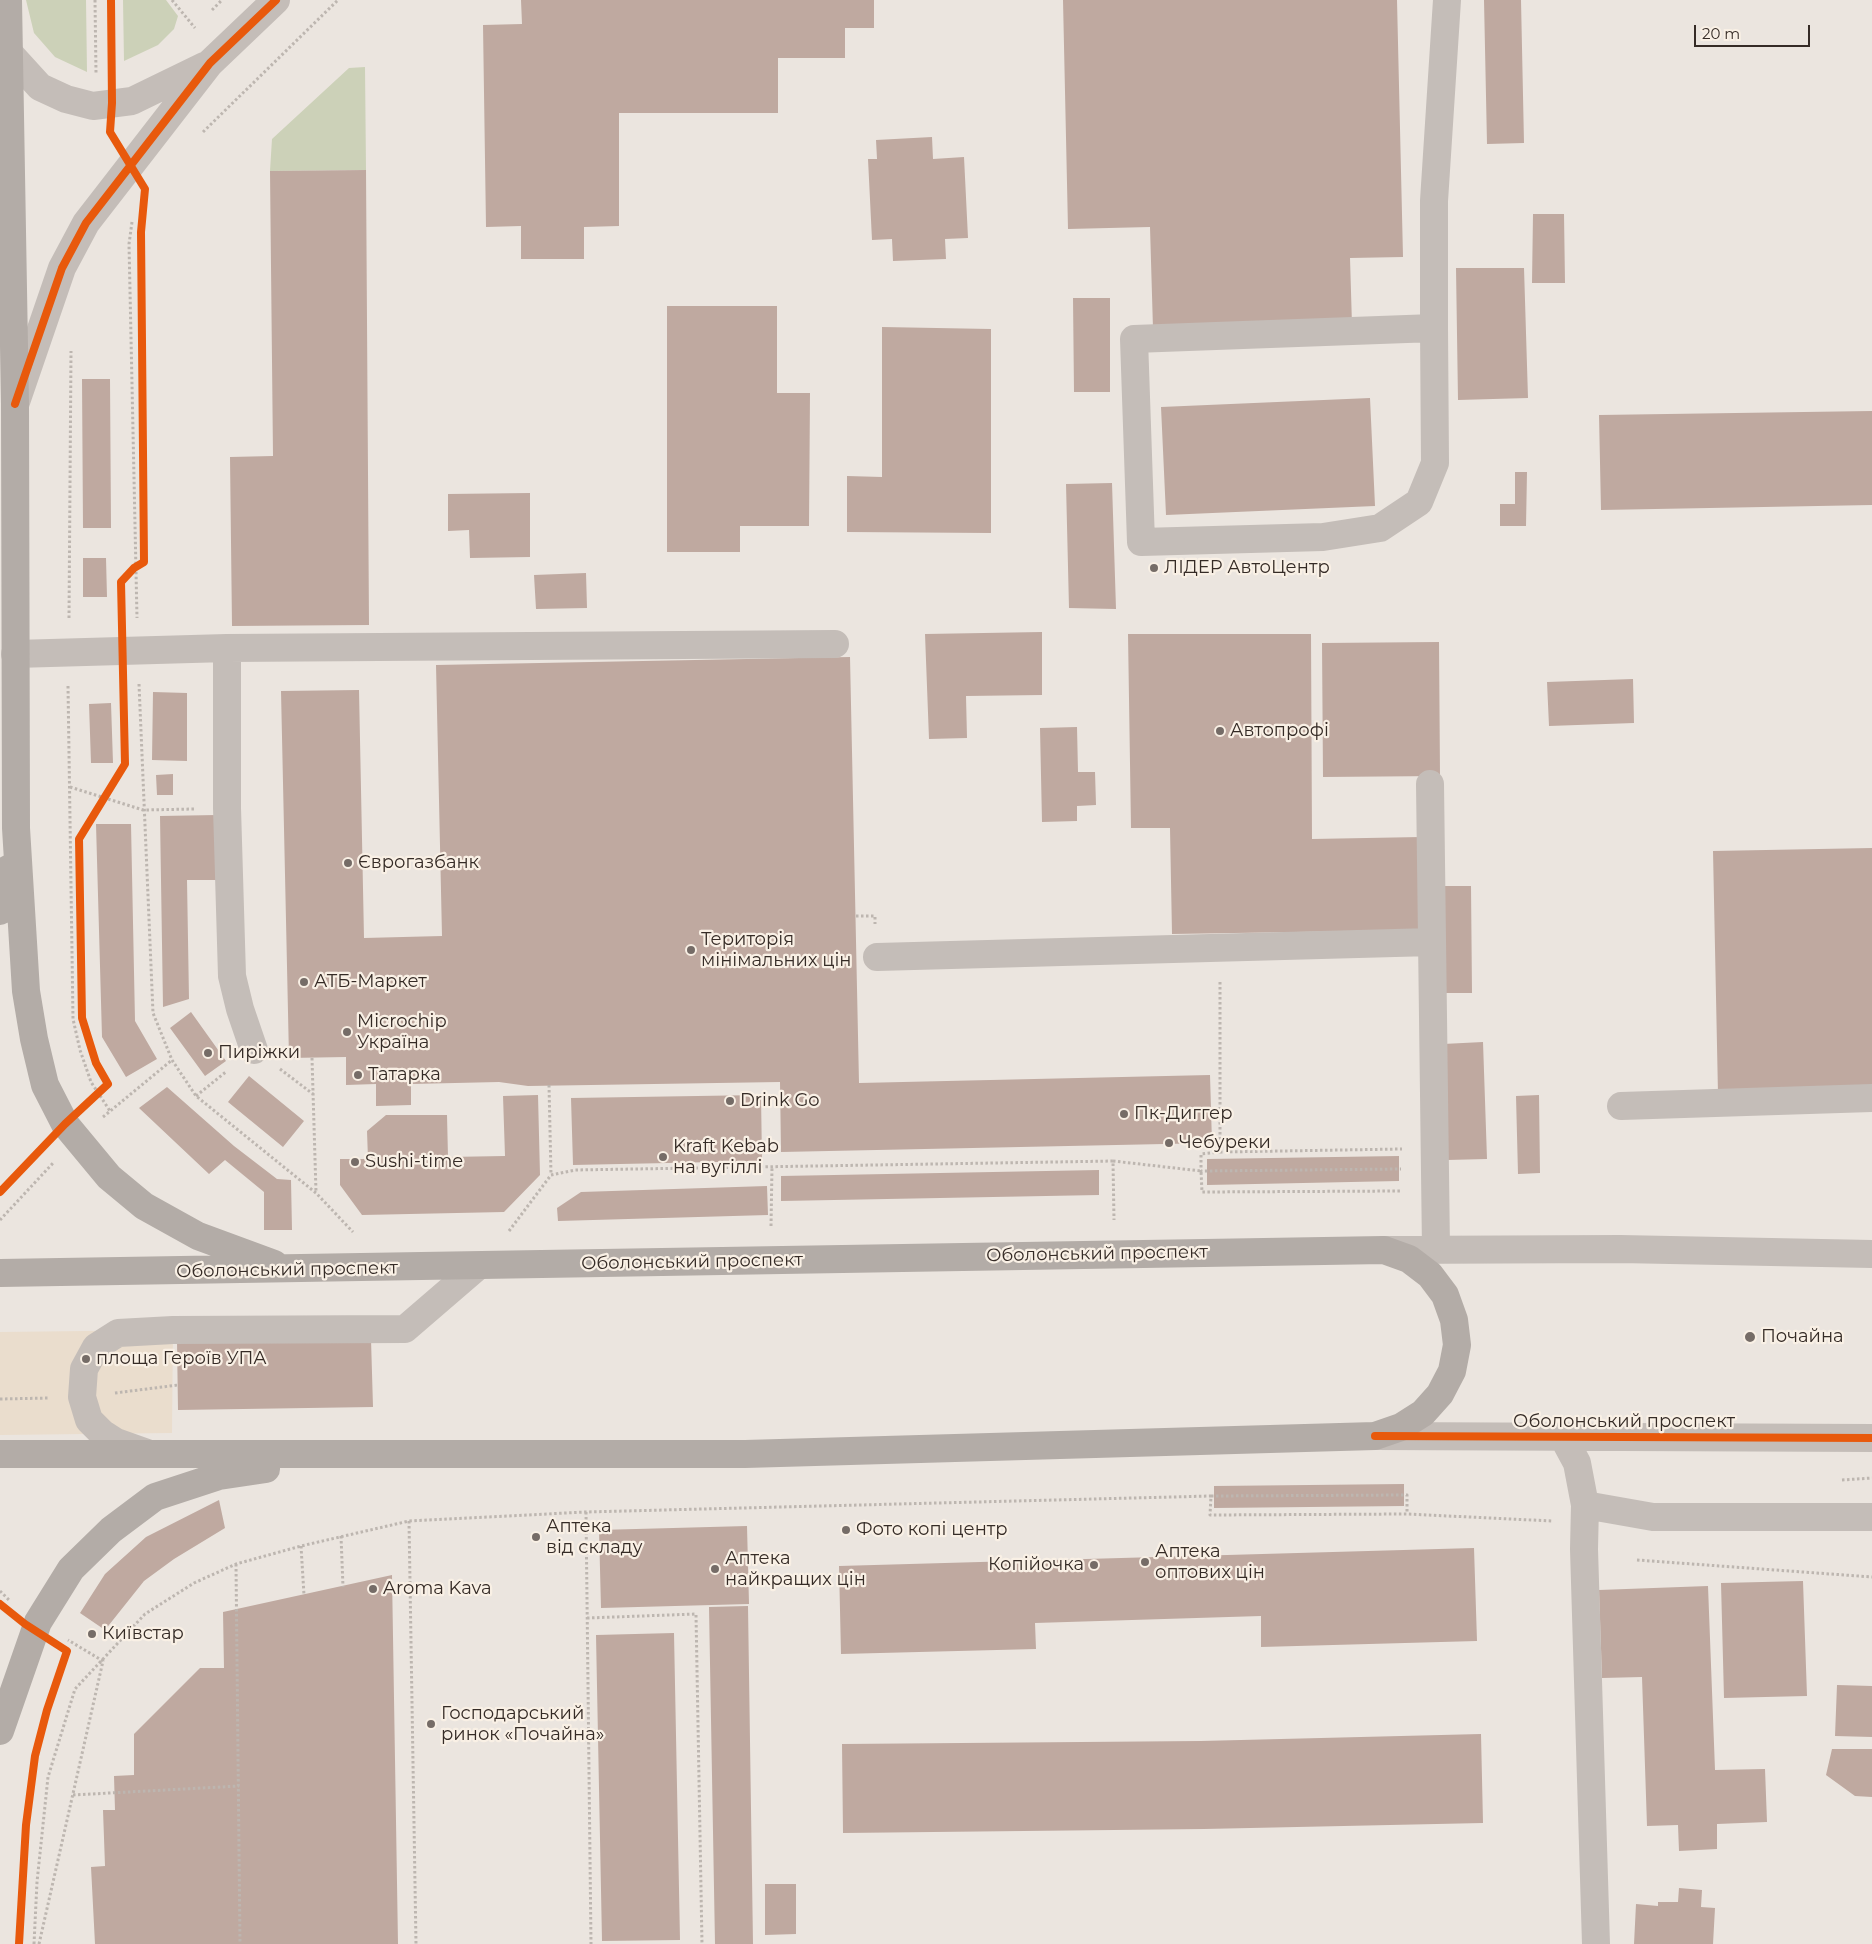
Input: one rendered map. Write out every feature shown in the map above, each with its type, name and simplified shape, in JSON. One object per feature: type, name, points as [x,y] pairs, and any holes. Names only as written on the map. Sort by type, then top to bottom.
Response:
[{"type":"main road","points":[[8,0],[15,404],[16,828],[26,990],[34,1039],[45,1085],[65,1124],[109,1177],[144,1206],[198,1236],[287,1270]]},
{"type":"main road","points":[[0,911],[16,828]]},
{"type":"main road","name":"Оболонський проспект","points":[[0,1273],[477,1267],[1009,1255],[1384,1250],[1409,1259],[1430,1275],[1445,1295],[1454,1320],[1457,1346],[1452,1371],[1440,1394],[1429,1407],[1401,1427],[1375,1436],[746,1454],[0,1454]]},
{"type":"main road","points":[[0,1731],[38,1622],[71,1569],[111,1530],[155,1497],[219,1476],[353,1455]]},
{"type":"street","points":[[15,404],[62,268],[86,222],[210,63],[276,0]]},
{"type":"street","points":[[1434,328],[1134,339],[1141,542],[1323,537],[1380,528],[1419,502],[1435,463],[1434,201],[1447,0]]},
{"type":"street","points":[[9,53],[40,87],[66,99],[94,106],[132,101],[210,63]]},
{"type":"street","points":[[15,654],[227,648],[835,644]]},
{"type":"street","points":[[227,648],[227,808],[232,976],[240,1009],[254,1050]]},
{"type":"street","points":[[1430,784],[1436,1249]]},
{"type":"street","points":[[877,957],[1432,942]]},
{"type":"street","points":[[1621,1106],[1872,1098]]},
{"type":"street","name":"Оболонський проспект","points":[[1384,1250],[1620,1249],[1872,1254]]},
{"type":"street","points":[[151,1455],[116,1442],[102,1433],[89,1420],[86,1412],[82,1397],[84,1369],[96,1347],[118,1333],[173,1330],[406,1329],[477,1267]]},
{"type":"street","name":"Оболонський проспект","points":[[1375,1436],[1872,1438]]},
{"type":"street","points":[[1563,1437],[1577,1463],[1585,1505],[1584,1549],[1596,1944]]},
{"type":"street","points":[[1585,1505],[1653,1517],[1872,1517]]},
{"type":"path","points":[[95,0],[96,73]]},
{"type":"path","points":[[173,0],[195,28]]},
{"type":"path","points":[[202,133],[338,0]]},
{"type":"path","points":[[132,218],[130,244],[134,568],[153,1013],[172,1060],[196,1096],[316,1193],[312,1058]]},
{"type":"path","points":[[128,575],[134,568],[144,562],[143,494]]},
{"type":"path","points":[[70,787],[106,796],[143,810],[227,808]]},
{"type":"path","points":[[99,807],[106,796]]},
{"type":"path","points":[[79,839],[82,1018]]},
{"type":"path","points":[[1220,947],[1220,1152]]},
{"type":"path","points":[[196,1096],[254,1050],[313,1094]]},
{"type":"path","points":[[110,1111],[172,1060]]},
{"type":"path","points":[[505,1236],[551,1175],[548,1085]]},
{"type":"path","points":[[65,1124],[103,1088]]},
{"type":"path","points":[[1403,1159],[1403,1149],[1220,1152],[1201,1154],[1202,1192],[1404,1191],[1435,1195]]},
{"type":"path","points":[[551,1175],[575,1170],[1113,1161],[1201,1171],[1404,1169]]},
{"type":"path","points":[[1113,1161],[1114,1221]]},
{"type":"path","points":[[771,1229],[772,1167]]},
{"type":"path","points":[[34,1944],[37,1882],[48,1777],[75,1689],[145,1614],[194,1583],[236,1564],[341,1536],[410,1521],[586,1512],[1211,1496],[1407,1495],[1407,1514]]},
{"type":"path","points":[[1211,1496],[1210,1515],[1407,1514],[1559,1521]]},
{"type":"path","points":[[586,1512],[591,1944]]},
{"type":"path","points":[[410,1521],[416,1944]]},
{"type":"path","points":[[341,1536],[343,1587]]},
{"type":"path","points":[[301,1546],[304,1595]]},
{"type":"path","points":[[1638,1560],[1872,1577]]},
{"type":"path","points":[[236,1564],[240,1944]]},
{"type":"path","points":[[0,1604],[35,1630]]},
{"type":"path","points":[[587,1618],[696,1614],[702,1944]]},
{"type":"path","points":[[68,1640],[103,1661]]},
{"type":"path","points":[[39,1944],[103,1661]]},
{"type":"path","points":[[73,1795],[239,1786]]},
{"type":"green space","points":[[26,0],[86,0],[87,72],[55,57],[34,33]]},
{"type":"green space","points":[[123,0],[166,0],[178,16],[174,29],[158,45],[124,61]]},
{"type":"green space","points":[[365,67],[366,170],[270,171],[272,139],[349,68]]},
{"type":"shaded area","name":"площа Героїв УПА","points":[[173,1330],[172,1433],[0,1435],[0,1332]]},
{"type":"building","points":[[521,0],[874,0],[874,28],[845,28],[845,58],[778,58],[778,113],[619,113],[619,226],[584,227],[584,259],[521,259],[521,226],[486,227],[483,25],[522,24]]},
{"type":"building","points":[[1063,0],[1397,0],[1403,257],[1350,258],[1352,325],[1153,329],[1150,227],[1068,229]]},
{"type":"building","points":[[1484,0],[1521,0],[1524,143],[1487,144]]},
{"type":"building","points":[[932,137],[933,159],[964,157],[968,238],[945,239],[946,259],[893,261],[892,239],[872,240],[868,159],[877,159],[876,140]]},
{"type":"building","points":[[366,170],[369,625],[232,626],[230,457],[273,456],[270,171]]},
{"type":"building","points":[[1533,214],[1564,214],[1565,283],[1532,283]]},
{"type":"building","points":[[1456,268],[1524,268],[1528,398],[1458,400]]},
{"type":"building","points":[[1073,298],[1110,298],[1110,392],[1074,392]]},
{"type":"building","points":[[667,306],[777,306],[777,393],[810,393],[809,526],[740,526],[740,552],[667,552]]},
{"type":"building","points":[[882,327],[991,329],[991,533],[847,532],[847,476],[882,477]]},
{"type":"building","points":[[82,379],[110,379],[111,528],[83,528]]},
{"type":"building","points":[[1370,398],[1375,506],[1166,515],[1161,407]]},
{"type":"building","points":[[1872,411],[1872,505],[1601,510],[1599,415]]},
{"type":"building","points":[[1515,472],[1527,472],[1526,526],[1500,526],[1500,504],[1515,504]]},
{"type":"building","points":[[1112,483],[1116,609],[1069,608],[1066,484]]},
{"type":"building","points":[[530,493],[530,557],[470,558],[469,530],[448,531],[448,494]]},
{"type":"building","points":[[83,558],[106,558],[107,597],[83,597]]},
{"type":"building","points":[[586,573],[587,608],[536,609],[534,575]]},
{"type":"building","points":[[1042,632],[1042,695],[966,696],[967,738],[929,739],[925,634]]},
{"type":"building","name":"Автопрофі","points":[[1128,634],[1311,634],[1312,839],[1421,837],[1420,930],[1172,934],[1170,828],[1131,828]]},
{"type":"building","points":[[1439,642],[1440,776],[1323,777],[1322,643]]},
{"type":"building","points":[[850,657],[859,1083],[1210,1075],[1212,1143],[781,1152],[780,1082],[528,1086],[499,1082],[411,1084],[411,1105],[376,1106],[376,1084],[346,1085],[346,1057],[289,1058],[281,691],[359,690],[364,938],[442,936],[436,665]]},
{"type":"building","points":[[1633,679],[1634,723],[1549,726],[1547,682]]},
{"type":"building","points":[[153,692],[187,693],[187,761],[152,760]]},
{"type":"building","points":[[111,703],[113,763],[91,763],[89,704]]},
{"type":"building","points":[[1077,727],[1078,772],[1095,772],[1096,805],[1077,806],[1077,821],[1042,822],[1040,728]]},
{"type":"building","points":[[173,774],[173,795],[157,795],[156,775]]},
{"type":"building","points":[[217,815],[217,880],[187,880],[189,999],[163,1007],[160,816]]},
{"type":"building","points":[[96,824],[131,824],[135,1021],[157,1059],[126,1077],[102,1037]]},
{"type":"building","points":[[1872,848],[1872,1091],[1718,1094],[1713,851]]},
{"type":"building","points":[[1439,886],[1471,886],[1472,993],[1439,993]]},
{"type":"building","points":[[191,1012],[226,1061],[205,1076],[170,1028]]},
{"type":"building","points":[[1483,1042],[1487,1159],[1447,1160],[1443,1044]]},
{"type":"building","points":[[249,1076],[304,1121],[283,1147],[228,1102]]},
{"type":"building","points":[[167,1087],[234,1146],[277,1179],[291,1180],[292,1230],[264,1230],[264,1192],[225,1160],[209,1174],[139,1108]]},
{"type":"building","points":[[538,1095],[540,1175],[504,1212],[362,1215],[340,1185],[340,1159],[368,1159],[367,1131],[386,1115],[447,1115],[448,1157],[505,1156],[503,1096]]},
{"type":"building","points":[[761,1095],[762,1161],[573,1165],[571,1098]]},
{"type":"building","points":[[1539,1095],[1540,1173],[1518,1174],[1516,1096]]},
{"type":"building","points":[[1399,1156],[1399,1181],[1207,1185],[1207,1159]]},
{"type":"building","points":[[1099,1170],[1099,1195],[781,1201],[781,1176]]},
{"type":"building","points":[[767,1186],[768,1215],[558,1221],[557,1208],[581,1192]]},
{"type":"building","points":[[371,1339],[373,1407],[178,1410],[177,1341]]},
{"type":"building","points":[[1404,1484],[1404,1506],[1214,1508],[1214,1486]]},
{"type":"building","points":[[219,1500],[225,1528],[174,1559],[144,1581],[105,1630],[80,1613],[105,1574],[146,1537]]},
{"type":"building","points":[[747,1526],[749,1604],[601,1608],[599,1530]]},
{"type":"building","points":[[1474,1548],[1477,1641],[1261,1647],[1261,1616],[1035,1623],[1036,1649],[841,1654],[839,1566]]},
{"type":"building","points":[[392,1575],[398,1944],[95,1944],[91,1867],[105,1866],[103,1810],[115,1810],[114,1776],[134,1775],[134,1734],[200,1668],[224,1668],[223,1612]]},
{"type":"building","points":[[1803,1581],[1807,1696],[1724,1698],[1721,1583]]},
{"type":"building","points":[[1708,1586],[1715,1770],[1765,1769],[1767,1822],[1717,1824],[1717,1849],[1679,1851],[1678,1825],[1647,1826],[1642,1677],[1602,1678],[1599,1590]]},
{"type":"building","points":[[748,1606],[753,1944],[715,1944],[709,1607]]},
{"type":"building","points":[[674,1633],[680,1940],[602,1941],[596,1635]]},
{"type":"building","points":[[1837,1685],[1872,1686],[1872,1737],[1835,1736]]},
{"type":"building","points":[[1481,1734],[1483,1823],[1204,1829],[843,1833],[842,1744],[1201,1741]]},
{"type":"building","points":[[1832,1749],[1872,1749],[1872,1797],[1855,1796],[1826,1775]]},
{"type":"building","points":[[765,1884],[796,1884],[796,1934],[765,1935]]},
{"type":"building","points":[[1679,1888],[1702,1890],[1701,1907],[1715,1908],[1713,1944],[1634,1944],[1636,1904],[1658,1906],[1658,1902],[1678,1902]]},
{"type":"cycle path","points":[[0,1192],[65,1124],[108,1084],[96,1063],[82,1018],[79,839],[125,764],[121,582],[134,568],[144,562],[141,232],[145,189],[110,132],[112,103],[111,0]]},
{"type":"cycle path","points":[[15,404],[62,268],[86,223],[210,63],[276,0]]},
{"type":"cycle path","points":[[1375,1436],[1872,1438]]},
{"type":"cycle path","points":[[0,1604],[25,1624],[67,1651],[47,1710],[35,1756],[26,1825],[19,1944]]},
{"type":"place","name":"ЛІДЕР АвтоЦентр","points":[[1154,568]]},
{"type":"place","name":"Автопрофі","points":[[1220,731]]},
{"type":"place","name":"Єврогазбанк","points":[[348,863]]},
{"type":"place","name":"Територія мінімальних цін","points":[[691,950]]},
{"type":"place","name":"АТБ-Маркет","points":[[304,982]]},
{"type":"place","name":"Microchip Україна","points":[[347,1032]]},
{"type":"place","name":"Пиріжки","points":[[208,1053]]},
{"type":"place","name":"Татарка","points":[[358,1075]]},
{"type":"place","name":"Drink Go","points":[[730,1101]]},
{"type":"place","name":"Пк-Диггер","points":[[1124,1114]]},
{"type":"place","name":"Чебуреки","points":[[1169,1143]]},
{"type":"place","name":"Kraft Kebab на вугіллі","points":[[663,1157]]},
{"type":"place","name":"Sushi-time","points":[[355,1162]]},
{"type":"place","name":"Почайна","points":[[1750,1337]]},
{"type":"place","name":"площа Героїв УПА","points":[[86,1359]]},
{"type":"place","name":"Фото копі центр","points":[[846,1530]]},
{"type":"place","name":"Аптека від складу","points":[[536,1537]]},
{"type":"place","name":"Аптека оптових цін","points":[[1145,1562]]},
{"type":"place","name":"Копійочка","points":[[1094,1565]]},
{"type":"place","name":"Аптека найкращих цін","points":[[715,1569]]},
{"type":"place","name":"Aroma Kava","points":[[373,1589]]},
{"type":"place","name":"Київстар","points":[[92,1634]]},
{"type":"place","name":"Господарський ринок «Почайна»","points":[[431,1724]]}]
